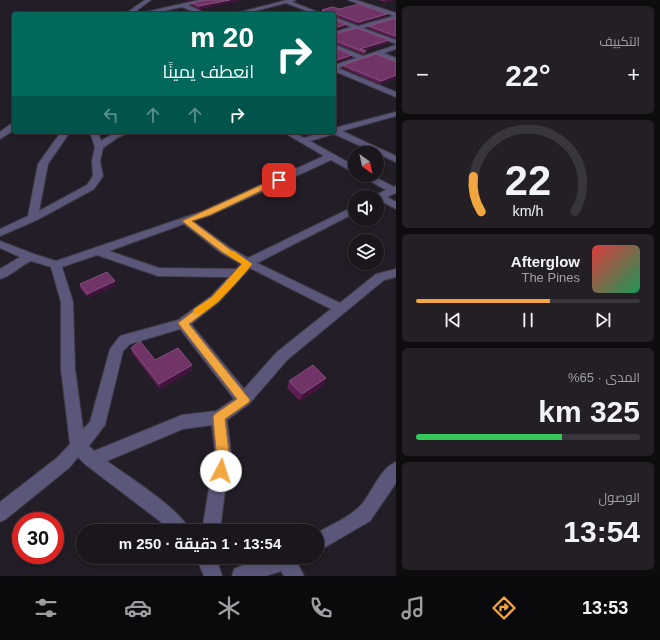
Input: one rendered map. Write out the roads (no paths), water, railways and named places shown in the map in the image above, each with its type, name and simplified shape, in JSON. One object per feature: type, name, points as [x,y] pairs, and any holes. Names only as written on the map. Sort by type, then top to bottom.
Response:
[{"type":"street","points":[[131,12],[148,0]]},
{"type":"street","points":[[150,12],[206,0]]},
{"type":"street","points":[[244,12],[293,0]]},
{"type":"street","points":[[351,0],[396,16]]},
{"type":"street","points":[[287,2],[314,12]]},
{"type":"street","points":[[183,5],[199,12]]},
{"type":"street","points":[[336,33],[396,16]]},
{"type":"street","points":[[336,20],[396,42]]},
{"type":"street","points":[[336,47],[364,58]]},
{"type":"street","points":[[336,71],[364,58],[396,47]]},
{"type":"street","points":[[378,53],[396,60]]},
{"type":"street","points":[[336,71],[396,94]]},
{"type":"street","points":[[336,130],[396,114]]},
{"type":"street","points":[[0,136],[12,128]]},
{"type":"street","points":[[336,132],[396,159]]},
{"type":"street","points":[[33,218],[43,164],[64,134]]},
{"type":"street","points":[[0,232],[33,218],[91,187],[98,176],[96,161],[99,147],[95,134]]},
{"type":"street","points":[[99,147],[114,136],[120,134]]},
{"type":"street","points":[[291,134],[348,166]]},
{"type":"street","points":[[303,141],[324,134]]},
{"type":"street","points":[[0,244],[30,257],[56,265],[207,213],[330,157]]},
{"type":"street","points":[[378,182],[395,190]]},
{"type":"street","points":[[384,195],[395,190]]},
{"type":"street","points":[[384,201],[396,206]]},
{"type":"street","points":[[0,513],[64,462],[96,424],[117,349],[125,340],[183,323],[215,299],[244,268],[348,213]]},
{"type":"street","points":[[186,221],[225,250],[244,268],[340,308]]},
{"type":"street","points":[[98,251],[158,272],[244,268]]},
{"type":"street","points":[[0,275],[18,262],[30,257]]},
{"type":"street","points":[[56,265],[67,302],[68,369],[78,446],[92,460],[166,516],[174,524]]},
{"type":"street","points":[[92,460],[182,422],[219,417],[244,400],[282,356],[340,308],[380,277],[396,273]]},
{"type":"street","points":[[183,323],[244,400]]},
{"type":"street","points":[[212,524],[218,482],[224,460],[219,417]]},
{"type":"street","points":[[324,539],[364,515],[381,489],[396,470]]},
{"type":"street","points":[[241,576],[255,569],[291,565]]}]
